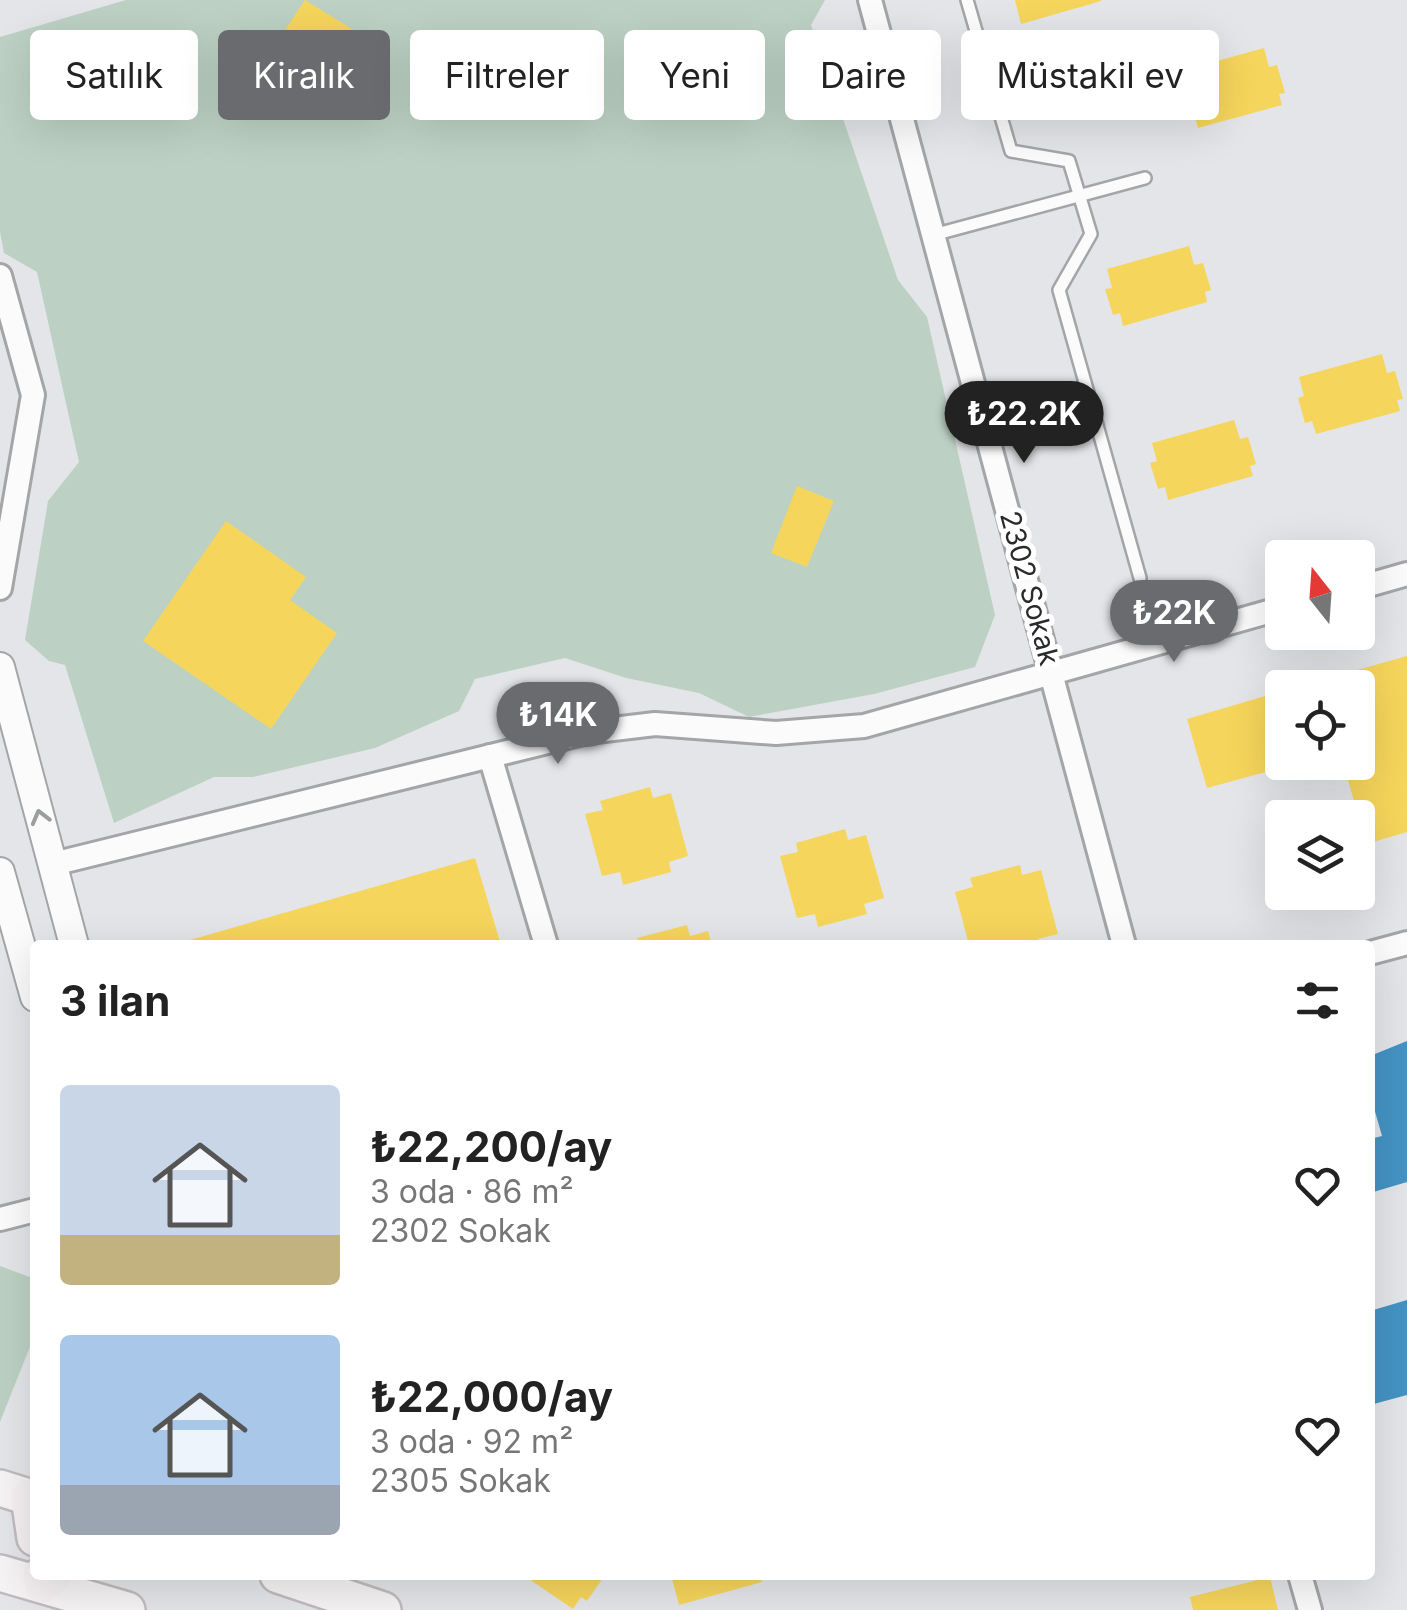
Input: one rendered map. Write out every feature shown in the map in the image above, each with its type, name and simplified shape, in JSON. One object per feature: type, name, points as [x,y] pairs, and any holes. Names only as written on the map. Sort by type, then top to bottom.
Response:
[{"type":"main road","points":[[0,1573],[30,1576]]},
{"type":"main road","points":[[51,1580],[127,1610]]},
{"type":"main road","points":[[293,1580],[383,1610]]},
{"type":"street","name":"2302 Sokak","points":[[870,0],[1123,940]]},
{"type":"street","points":[[0,276],[33,395],[0,588]]},
{"type":"street","points":[[1375,583],[1407,574]]},
{"type":"street","points":[[53,864],[622,726],[681,724],[776,733],[864,726],[1265,613]]},
{"type":"street","points":[[0,667],[73,940]]},
{"type":"street","points":[[490,756],[545,940]]},
{"type":"street","points":[[0,872],[30,979]]},
{"type":"street","points":[[1375,951],[1407,942]]},
{"type":"street","points":[[0,1219],[30,1211]]},
{"type":"street","points":[[1301,1580],[1310,1610]]},
{"type":"lane","points":[[967,0],[1011,151],[1069,161],[1081,196],[1091,234],[1059,290],[1140,578]]},
{"type":"lane","points":[[933,235],[1146,178]]},
{"type":"green space","points":[[126,0],[825,0],[811,25],[813,30],[785,30],[785,120],[843,120],[898,280],[927,317],[995,615],[975,667],[874,694],[749,717],[699,693],[626,678],[565,658],[475,679],[459,711],[375,748],[253,777],[214,777],[114,823],[65,665],[49,661],[25,640],[48,501],[79,462],[37,272],[4,253],[0,232],[0,37]]},
{"type":"green space","points":[[0,1266],[30,1277],[30,1347],[0,1422]]},
{"type":"building: Konut","points":[[305,0],[352,29],[351,30],[285,30]]},
{"type":"building: Konut","points":[[1015,0],[1101,0],[1101,1],[1021,24]]},
{"type":"building: Konut","points":[[1264,48],[1269,67],[1277,65],[1285,93],[1279,94],[1282,105],[1198,128],[1196,120],[1219,120],[1219,60]]},
{"type":"building: Konut","points":[[1189,246],[1194,265],[1203,263],[1211,290],[1205,292],[1207,302],[1123,326],[1120,313],[1113,315],[1105,289],[1112,288],[1107,269]]},
{"type":"building: Konut","points":[[1382,354],[1387,373],[1395,371],[1403,399],[1397,400],[1400,411],[1316,434],[1312,421],[1305,423],[1298,398],[1304,396],[1299,377]]},
{"type":"building: Konut","points":[[1234,420],[1240,439],[1248,437],[1256,464],[1250,466],[1253,476],[1168,500],[1165,487],[1158,489],[1150,463],[1157,461],[1152,443]]},
{"type":"building: Konut","points":[[797,486],[834,501],[807,567],[771,553]]},
{"type":"building: Konut","points":[[226,521],[306,577],[290,600],[337,633],[271,729],[143,641]]},
{"type":"building: Konut","points":[[1407,656],[1407,832],[1375,841],[1375,800],[1354,800],[1348,780],[1375,780],[1375,670],[1357,670]]},
{"type":"building: Konut","points":[[1265,696],[1265,772],[1207,788],[1187,719]]},
{"type":"building: Konut","points":[[650,787],[653,798],[671,793],[688,856],[669,862],[671,872],[623,885],[620,872],[602,876],[585,814],[603,810],[600,801]]},
{"type":"building: Konut","points":[[845,829],[848,840],[866,835],[884,898],[864,904],[867,914],[818,927],[815,914],[797,918],[780,856],[798,852],[796,843]]},
{"type":"building: Konut","points":[[475,858],[500,940],[190,940]]},
{"type":"building: Konut","points":[[1020,865],[1022,875],[1041,870],[1058,934],[1038,940],[968,940],[955,892],[973,887],[970,878]]},
{"type":"building: Konut","points":[[687,925],[690,936],[708,931],[711,940],[638,940]]},
{"type":"building: Konut","points":[[530,1580],[602,1580],[587,1601],[581,1597],[573,1609]]},
{"type":"building: Konut","points":[[672,1580],[761,1580],[762,1582],[679,1605]]},
{"type":"building: Konut","points":[[1271,1580],[1278,1610],[1193,1610],[1190,1597]]},
{"type":"building: Okul","points":[[1407,1041],[1407,1182],[1375,1192],[1375,1138],[1382,1136],[1375,1112],[1375,1054]]},
{"type":"building: Okul","points":[[1407,1300],[1407,1395],[1375,1404],[1375,1310]]}]
